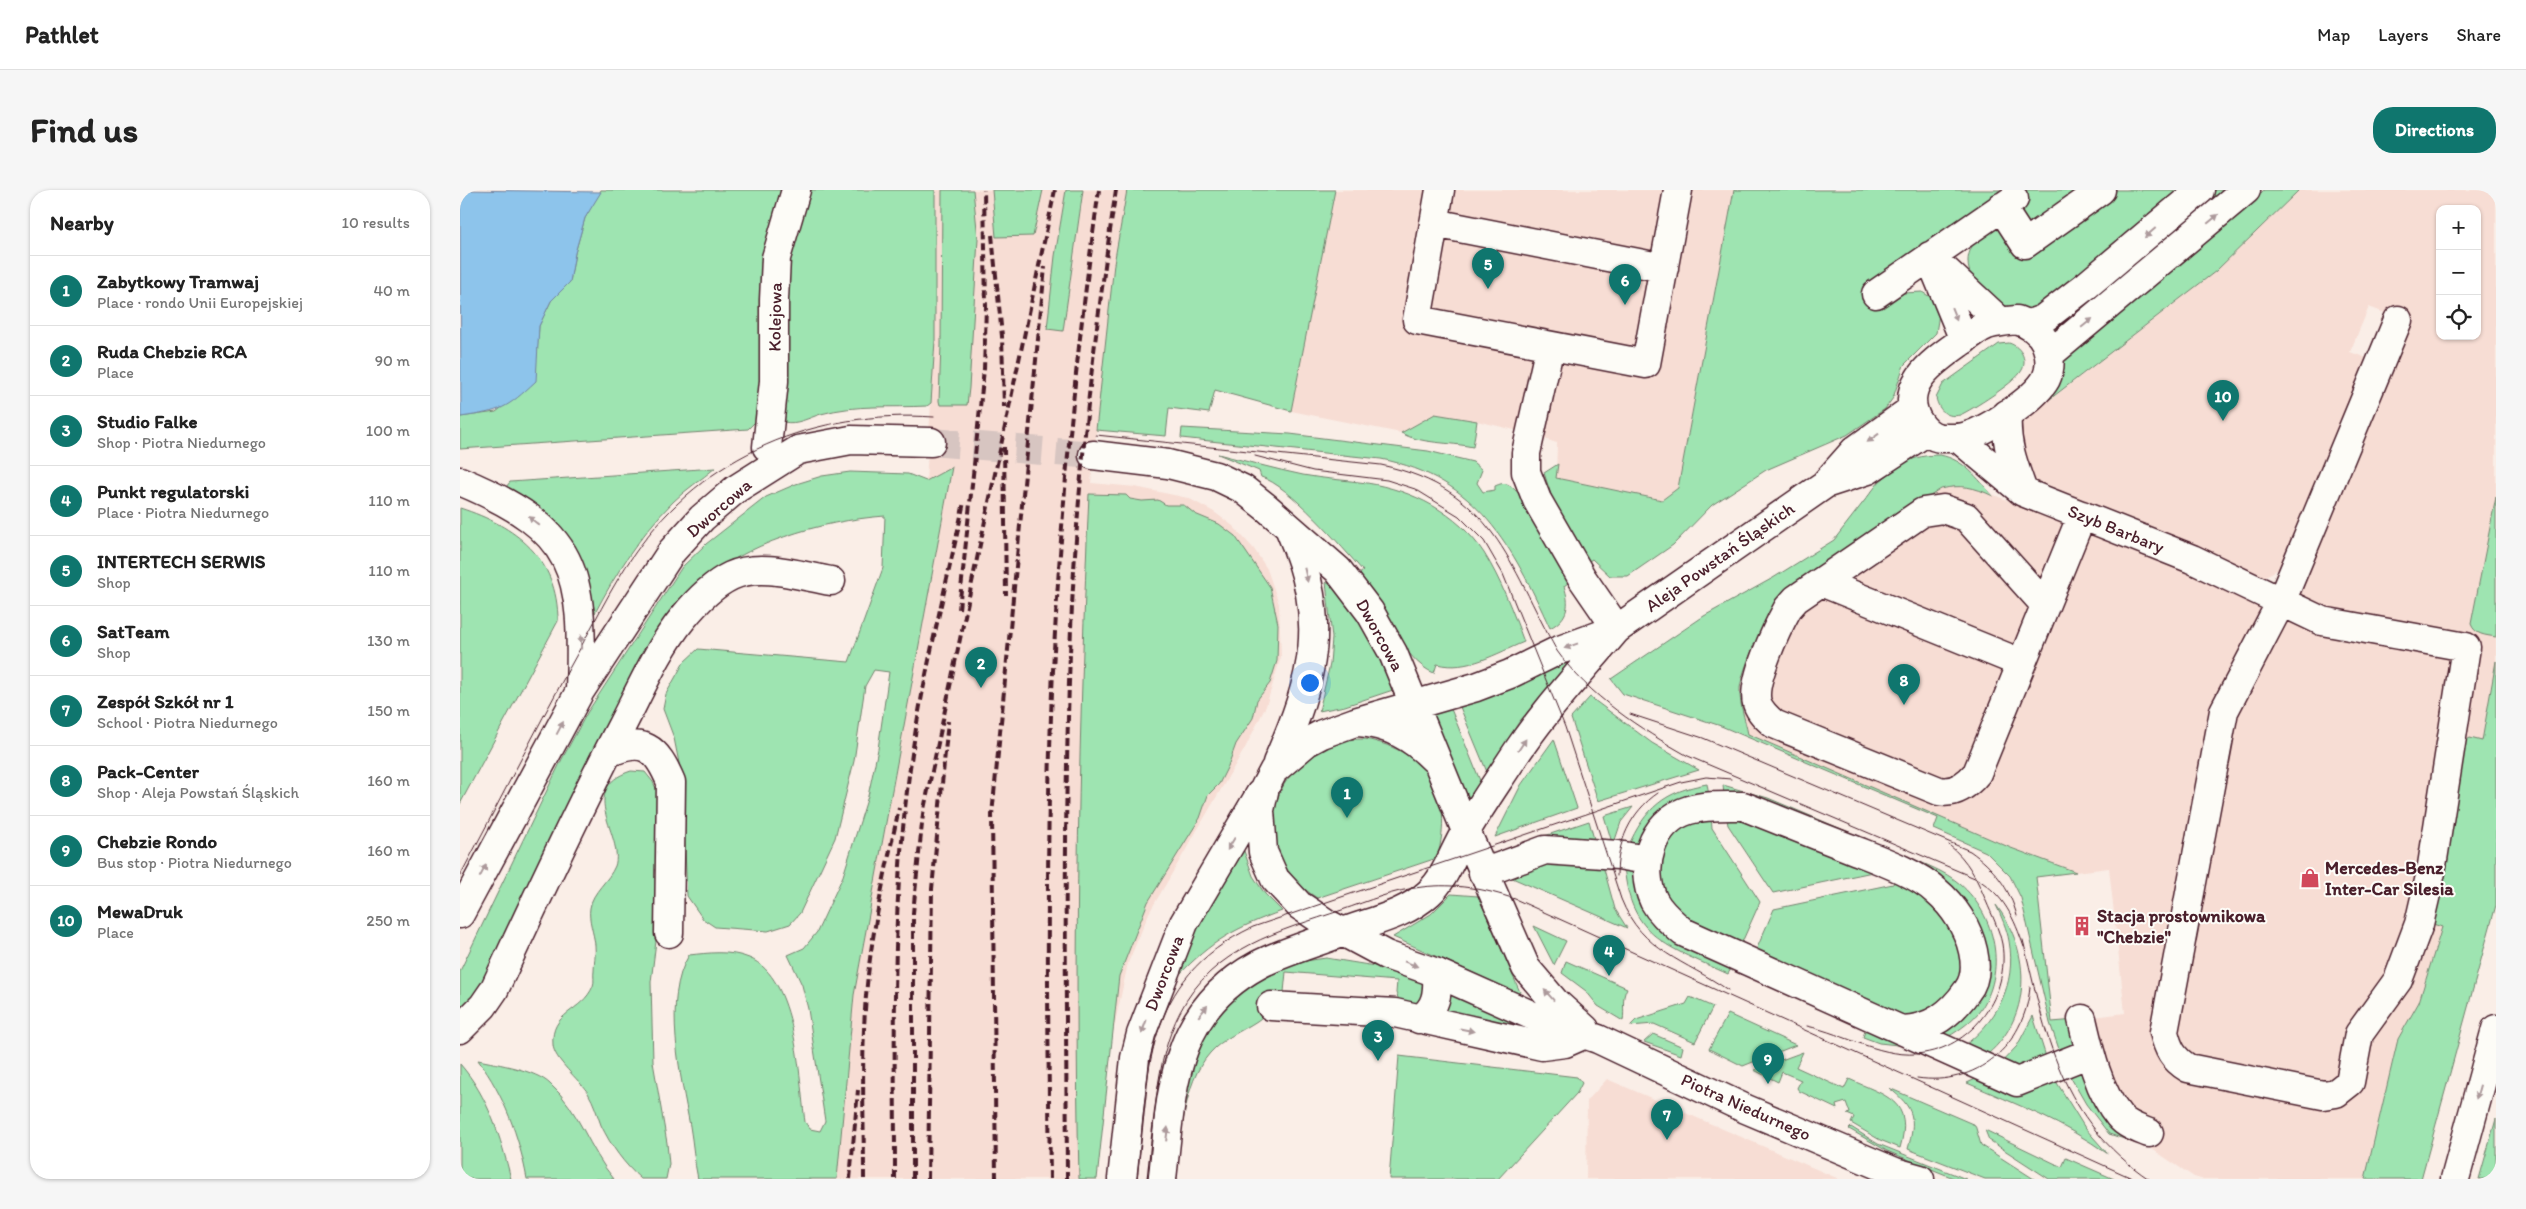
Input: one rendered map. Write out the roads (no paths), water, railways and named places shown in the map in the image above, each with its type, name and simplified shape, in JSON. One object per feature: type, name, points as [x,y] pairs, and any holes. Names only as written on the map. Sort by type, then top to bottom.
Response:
[{"type":"main road","name":"Kolejowa","points":[[767,447],[774,382],[776,258],[796,190]]},
{"type":"main road","points":[[1440,190],[1417,320],[1646,364],[1678,190]]},
{"type":"main road","points":[[1876,294],[2008,203],[2025,244],[2101,190]]},
{"type":"main road","points":[[2029,324],[2044,319],[2200,190]]},
{"type":"main road","points":[[2050,354],[2246,190]]},
{"type":"main road","points":[[1434,223],[1664,268]]},
{"type":"main road","points":[[1930,256],[2000,321]]},
{"type":"main road","points":[[1930,256],[1964,340]]},
{"type":"main road","points":[[2016,320],[2029,324],[2044,339],[2050,354],[2050,367],[2042,385],[2007,414],[1976,433],[1958,438],[1937,437],[1926,432],[1918,422],[1912,409],[1912,393],[1916,380],[1931,363],[1984,326],[2000,321],[2016,320]]},
{"type":"main road","points":[[2281,602],[2322,621],[2466,647],[2431,872],[2420,924],[2398,980],[2359,1034],[2350,1082],[2336,1093],[2323,1095],[2188,1068],[2176,1061],[2168,1048],[2164,1032],[2224,711],[2281,602],[2398,320]]},
{"type":"main road","points":[[1550,346],[1528,443],[1526,472],[1537,500],[1582,578],[1617,629]]},
{"type":"main road","name":"Aleja Powstań Śląskich","points":[[1269,778],[1307,742],[1322,734],[1510,674],[1557,651],[1617,629],[1824,485],[1856,450],[1912,409]]},
{"type":"main road","points":[[2007,414],[2006,432],[2010,456],[2023,492]]},
{"type":"main road","name":"Aleja Powstań Śląskich","points":[[1824,485],[1868,470],[1926,432]]},
{"type":"main road","name":"Szyb Barbary","points":[[1958,438],[2023,492],[2192,559],[2281,602]]},
{"type":"main road","name":"Dworcowa","points":[[460,914],[580,691],[672,552],[702,518],[736,489],[798,450],[851,440],[931,442]]},
{"type":"main road","name":"Dworcowa","points":[[1093,454],[1168,464],[1216,476],[1243,489],[1290,530],[1316,549],[1353,588],[1370,612],[1393,653],[1466,831]]},
{"type":"main road","points":[[460,480],[493,494],[520,510],[557,543],[566,557],[572,572],[580,609],[580,691]]},
{"type":"main road","points":[[2045,605],[1966,517],[1943,509],[1923,512],[1796,599],[1783,617],[1757,683],[1757,704],[1764,716],[1774,724],[1946,792],[1955,791],[1971,781],[1977,773],[2082,514]]},
{"type":"main road","name":"Dworcowa","points":[[1122,1179],[1135,1058],[1141,1034],[1184,924],[1269,778],[1296,720],[1309,678],[1314,644],[1310,590],[1305,568],[1290,530]]},
{"type":"main road","points":[[460,1029],[483,1006],[494,990],[608,753],[682,619],[713,587],[732,576],[749,570],[765,570],[831,581]]},
{"type":"main road","points":[[1821,582],[2022,663]]},
{"type":"main road","name":"Aleja Powstań Śląskich","points":[[1302,948],[1385,919],[1421,900],[1445,873],[1466,831],[1530,732],[1617,629]]},
{"type":"main road","points":[[1393,653],[1418,680],[1437,690],[1452,694]]},
{"type":"main road","points":[[1355,722],[1387,727],[1405,735],[1422,747],[1438,763]]},
{"type":"main road","points":[[608,753],[627,744],[644,746],[660,760],[671,782],[669,933]]},
{"type":"main road","name":"Piotra Niedurnego","points":[[1269,778],[1260,810],[1260,832],[1263,852],[1272,873],[1299,905],[1386,955],[1590,1037],[1746,1110],[1906,1177]]},
{"type":"main road","points":[[1902,1030],[1918,1030],[1940,1019],[1956,1007],[1971,987],[1976,965],[1970,941],[1961,921],[1935,889],[1893,865],[1742,806],[1717,806],[1688,810],[1672,818],[1654,838],[1647,860],[1647,879],[1654,901],[1667,918],[1683,932],[2017,1082],[2090,1053]]},
{"type":"main road","name":"Piotra Niedurnego","points":[[1466,831],[1526,968],[1555,1002],[1590,1037]]},
{"type":"main road","points":[[1483,873],[1545,850],[1618,855],[1647,860]]},
{"type":"main road","points":[[1162,1179],[1172,1089],[1181,1054],[1198,1017],[1215,996],[1259,964],[1302,948],[1341,948],[1386,955]]},
{"type":"main road","points":[[1419,1019],[1432,1009],[1438,992],[1436,974]]},
{"type":"main road","points":[[1271,1006],[1395,1013],[1542,1046],[1590,1037]]},
{"type":"main road","points":[[2082,1019],[2090,1053],[2102,1084],[2119,1116],[2133,1127],[2149,1133]]},
{"type":"main road","points":[[2455,1179],[2496,1029]]},
{"type":"water","points":[[460,190],[601,192],[585,218],[575,253],[570,282],[551,301],[539,326],[536,381],[517,398],[503,407],[486,413],[461,417]]},
{"type":"tunnel","points":[[931,442],[1093,455]]},
{"type":"tram line","points":[[460,876],[609,594],[635,553],[663,518],[694,489],[729,464],[766,445],[806,430],[847,421],[890,416],[934,417]]},
{"type":"tram line","points":[[1096,435],[1381,465],[1419,476],[1449,492],[1473,511],[1493,534],[1510,560],[1557,651],[1584,683],[1616,710],[1652,735],[1688,756],[1977,879],[1994,892],[2007,908],[2024,947]]},
{"type":"tram line","points":[[1255,456],[1313,471],[1387,480],[1415,489],[1459,516],[1484,541],[1503,574],[1565,727],[1621,899],[1630,917],[1641,931],[1666,953],[1728,990]]},
{"type":"tram line","points":[[1630,714],[1703,738],[1970,851],[2000,879],[2010,896],[2017,916]]},
{"type":"tram line","points":[[1137,1179],[1149,1067],[1158,1033],[1170,1002],[1189,974],[1216,949],[1253,927],[1681,782],[1706,777],[1731,779]]},
{"type":"tram line","points":[[1617,876],[1619,852],[1627,829],[1640,809],[1658,793]]},
{"type":"tram line","points":[[1807,1026],[1880,1050],[1909,1054],[1924,1053],[1942,1048],[1958,1040],[1973,1028],[1985,1014],[1994,998],[2000,981],[2003,963],[2002,944],[1995,922],[1975,878],[1962,857],[1949,845]]},
{"type":"tram line","points":[[1148,1179],[1157,1094],[1165,1051],[1171,1031],[1180,1012],[1194,990],[1210,972],[1229,957],[1250,945],[1295,926],[1391,893],[1412,888],[1434,886],[1458,886],[1492,892],[1515,899],[2134,1179]]},
{"type":"tram line","points":[[2023,940],[2050,1042],[2061,1073],[2076,1102],[2095,1130],[2119,1155],[2149,1179]]},
{"type":"tram line","points":[[1917,1078],[1939,1079],[1959,1076],[1977,1069],[1994,1058],[2008,1044],[2019,1027],[2026,1008],[2030,987]]},
{"type":"railway","points":[[959,609],[984,369],[986,307],[984,190]]},
{"type":"railway","points":[[913,1179],[913,913],[923,814],[1055,190]]},
{"type":"railway","points":[[1050,1179],[1048,890],[1049,774],[1054,650],[1068,452],[1099,190]]},
{"type":"railway","points":[[1067,1179],[1066,821],[1072,606],[1089,398],[1116,190]]},
{"type":"railway","points":[[992,235],[1002,336],[1004,407]]},
{"type":"railway","points":[[996,1179],[992,815],[1045,267]]},
{"type":"railway","points":[[1004,447],[1006,595]]},
{"type":"railway","points":[[895,1179],[895,973],[904,819],[921,701],[964,502]]},
{"type":"railway","points":[[928,1179],[932,889],[948,721]]},
{"type":"railway","points":[[864,1179],[863,1065],[868,972],[875,925],[899,808]]},
{"type":"railway","points":[[850,1179],[858,1090]]},
{"type":"place","name":"INTERTECH SERWIS","points":[[1488,289]]},
{"type":"place","name":"SatTeam","points":[[1625,305]]},
{"type":"place","name":"MewaDruk","points":[[2223,421]]},
{"type":"place","name":"Ruda Chebzie RCA","points":[[981,688]]},
{"type":"place","name":"Pack-Center","points":[[1904,705]]},
{"type":"place","name":"Zabytkowy Tramwaj","points":[[1347,818]]},
{"type":"place","name":"Mercedes-Benz Inter-Car Silesia","points":[[2310,878]]},
{"type":"place","name":"Stacja prostownikowa \"Chebzie\"","points":[[2082,926]]},
{"type":"place","name":"Punkt regulatorski","points":[[1609,976]]},
{"type":"place","name":"Studio Falke","points":[[1378,1061]]},
{"type":"place","name":"Chebzie Rondo","points":[[1768,1084]]},
{"type":"place","name":"Zespół Szkół nr 1","points":[[1667,1140]]}]
